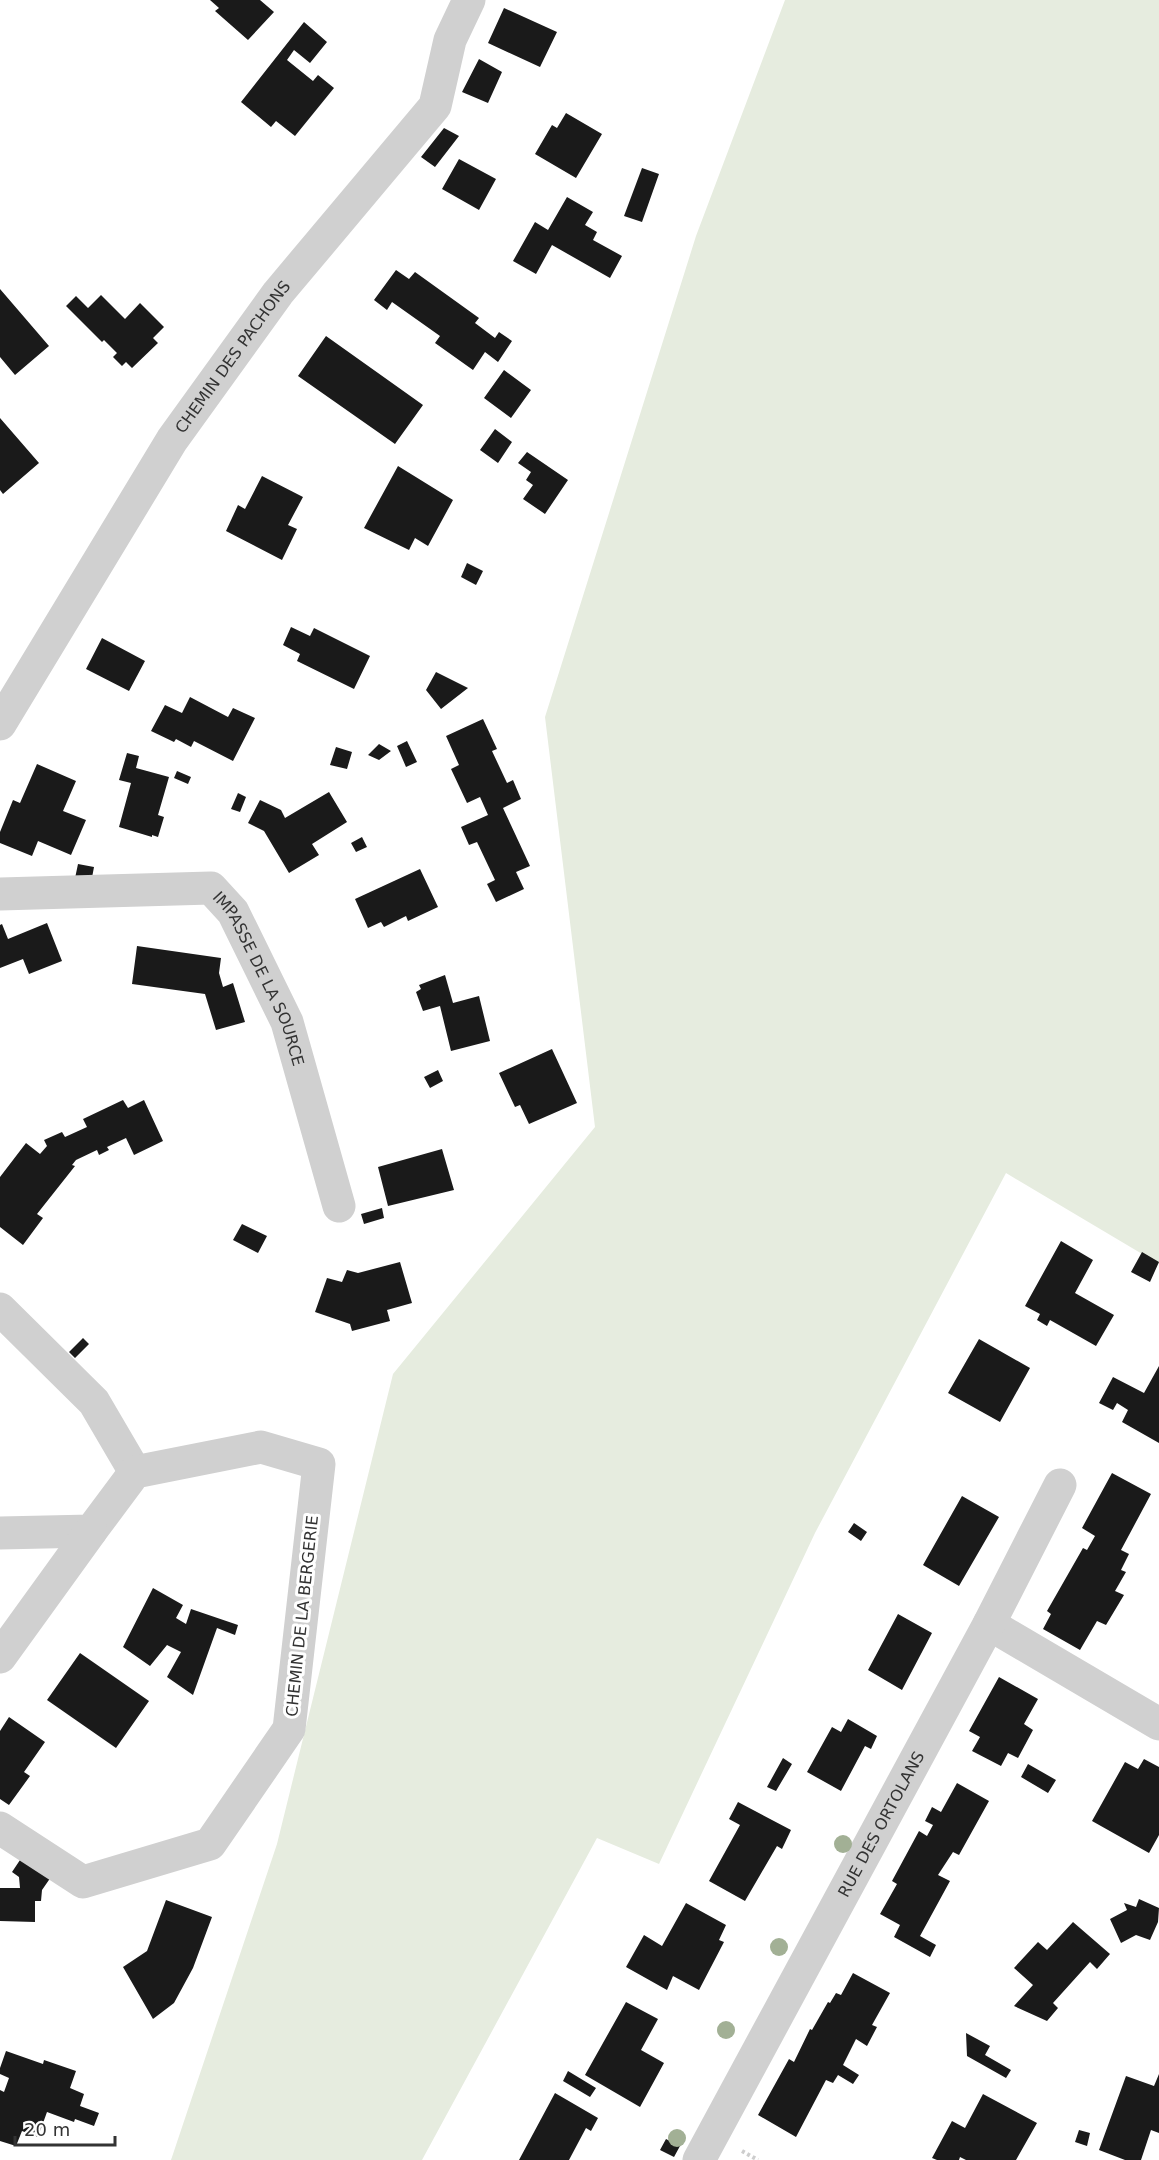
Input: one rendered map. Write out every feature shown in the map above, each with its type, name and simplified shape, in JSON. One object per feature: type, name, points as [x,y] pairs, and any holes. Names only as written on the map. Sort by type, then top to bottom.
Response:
[{"type":"street","name":"CHEMIN DES PACHONS","points":[[0,724],[172,440],[278,293],[435,106],[450,40],[469,0]]},
{"type":"street","name":"IMPASSE DE LA SOURCE","points":[[0,894],[211,888],[233,912],[287,1022],[339,1206]]},
{"type":"street","points":[[0,1309],[93,1402],[135,1472],[0,1657]]},
{"type":"street","name":"CHEMIN DE LA BERGERIE","points":[[0,1828],[83,1882],[210,1844],[289,1729],[319,1464],[261,1447],[135,1472]]},
{"type":"street","name":"RUE DES ORTOLANS","points":[[699,2160],[989,1624],[1060,1485]]},
{"type":"street","points":[[0,1533],[91,1531]]},
{"type":"street","points":[[989,1624],[1159,1724]]},
{"type":"shaded area","points":[[785,0],[1159,0],[1159,1264],[1006,1173],[815,1533],[659,1864],[597,1838],[422,2160],[171,2160],[277,1844],[393,1374],[595,1127],[545,717],[696,236]]},
{"type":"building","points":[[210,0],[260,0],[274,12],[248,40],[215,11],[219,8]]},
{"type":"building","points":[[504,8],[557,32],[540,67],[488,43]]},
{"type":"building","points":[[304,22],[327,42],[310,63],[294,50],[287,60],[313,81],[318,75],[334,88],[295,136],[276,121],[271,127],[241,102]]},
{"type":"building","points":[[479,59],[502,72],[488,103],[462,92]]},
{"type":"building","points":[[566,113],[602,134],[576,178],[535,154],[552,125],[557,128]]},
{"type":"building","points":[[444,128],[459,136],[435,167],[421,157]]},
{"type":"building","points":[[459,159],[496,179],[479,210],[442,189]]},
{"type":"building","points":[[642,168],[659,174],[642,222],[624,216]]},
{"type":"building","points":[[567,197],[593,212],[585,225],[597,232],[593,240],[622,256],[610,278],[552,245],[536,274],[513,261],[535,222],[548,230]]},
{"type":"building","points":[[396,270],[409,279],[415,272],[479,318],[475,323],[495,338],[499,332],[512,341],[498,362],[485,352],[473,370],[435,343],[440,336],[392,302],[387,310],[374,300]]},
{"type":"building","points":[[0,289],[49,346],[15,375],[0,357]]},
{"type":"building","points":[[101,295],[125,319],[140,303],[164,327],[153,338],[158,343],[132,368],[126,362],[122,366],[113,357],[117,353],[104,340],[102,342],[66,306],[76,296],[88,308]]},
{"type":"building","points":[[326,336],[423,405],[395,444],[298,376]]},
{"type":"building","points":[[504,370],[531,390],[511,418],[484,398]]},
{"type":"building","points":[[0,418],[39,463],[3,494],[0,490]]},
{"type":"building","points":[[495,429],[512,442],[498,463],[480,450]]},
{"type":"building","points":[[527,452],[568,480],[545,514],[523,499],[533,485],[526,480],[531,472],[518,463]]},
{"type":"building","points":[[398,466],[453,500],[428,546],[415,538],[409,550],[364,528]]},
{"type":"building","points":[[262,476],[303,497],[288,525],[297,529],[282,560],[226,531],[238,505],[245,509]]},
{"type":"building","points":[[467,563],[483,571],[476,585],[461,577]]},
{"type":"building","points":[[291,627],[310,636],[314,628],[370,656],[354,689],[297,661],[300,654],[283,645]]},
{"type":"building","points":[[102,638],[145,661],[129,691],[86,669]]},
{"type":"building","points":[[436,672],[468,688],[441,709],[426,690]]},
{"type":"building","points":[[190,697],[228,717],[233,708],[255,718],[233,761],[194,741],[191,747],[176,739],[174,742],[151,731],[165,705],[182,713]]},
{"type":"building","points":[[483,719],[497,749],[492,751],[507,783],[513,780],[521,799],[503,808],[530,866],[516,872],[524,889],[496,902],[487,884],[495,880],[477,842],[469,845],[461,827],[488,815],[480,797],[467,803],[451,769],[459,765],[446,736]]},
{"type":"building","points":[[407,741],[417,762],[406,767],[397,746]]},
{"type":"building","points":[[379,744],[391,751],[379,760],[368,755]]},
{"type":"building","points":[[336,747],[352,752],[347,769],[330,765]]},
{"type":"building","points":[[127,753],[139,756],[136,768],[169,777],[158,815],[164,817],[158,837],[119,827],[131,783],[119,780]]},
{"type":"building","points":[[37,764],[76,781],[63,811],[86,820],[71,855],[38,841],[32,856],[0,843],[0,832],[13,800],[20,803]]},
{"type":"building","points":[[177,771],[191,777],[188,784],[174,778]]},
{"type":"building","points":[[329,792],[347,822],[312,844],[319,855],[289,873],[264,831],[248,823],[260,800],[281,810],[285,818]]},
{"type":"building","points":[[238,793],[246,797],[240,812],[231,809]]},
{"type":"building","points":[[362,837],[367,847],[356,852],[351,843]]},
{"type":"building","points":[[78,864],[94,867],[91,883],[74,883]]},
{"type":"building","points":[[420,869],[438,907],[408,921],[406,916],[384,927],[381,922],[368,928],[355,899]]},
{"type":"building","points":[[47,923],[62,961],[29,974],[23,959],[0,968],[0,925],[2,924],[8,939]]},
{"type":"building","points":[[137,946],[221,958],[219,973],[223,987],[233,983],[245,1022],[216,1030],[205,994],[132,984]]},
{"type":"building","points":[[445,975],[453,1003],[479,996],[490,1041],[451,1051],[440,1006],[423,1011],[416,992],[421,989],[419,985]]},
{"type":"building","points":[[552,1049],[577,1103],[529,1124],[520,1105],[515,1107],[499,1073]]},
{"type":"building","points":[[438,1070],[443,1081],[430,1088],[424,1077]]},
{"type":"building","points":[[123,1100],[128,1108],[144,1100],[163,1141],[134,1155],[126,1138],[107,1147],[109,1150],[99,1155],[97,1150],[76,1160],[72,1165],[75,1166],[37,1214],[43,1218],[23,1245],[0,1227],[0,1177],[26,1143],[40,1154],[47,1146],[44,1140],[62,1132],[65,1137],[87,1127],[83,1119]]},
{"type":"building","points":[[442,1149],[454,1190],[388,1206],[378,1167]]},
{"type":"building","points":[[382,1208],[384,1218],[364,1224],[361,1214]]},
{"type":"building","points":[[242,1224],[267,1236],[258,1253],[233,1240]]},
{"type":"building","points":[[1061,1241],[1093,1260],[1075,1293],[1114,1315],[1096,1346],[1050,1320],[1047,1326],[1037,1320],[1040,1314],[1025,1306]]},
{"type":"building","points":[[1142,1252],[1159,1262],[1150,1282],[1131,1272]]},
{"type":"building","points":[[400,1262],[412,1303],[387,1310],[390,1321],[352,1331],[350,1324],[315,1312],[327,1278],[342,1282],[347,1270],[358,1273]]},
{"type":"building","points":[[83,1338],[89,1344],[75,1358],[69,1352]]},
{"type":"building","points":[[979,1339],[1030,1368],[1000,1422],[948,1393]]},
{"type":"building","points":[[1159,1366],[1159,1443],[1122,1422],[1128,1410],[1117,1403],[1113,1410],[1099,1403],[1113,1377],[1144,1393]]},
{"type":"building","points":[[1112,1473],[1151,1494],[1121,1550],[1129,1554],[1121,1570],[1126,1572],[1115,1591],[1124,1595],[1106,1625],[1097,1621],[1080,1650],[1043,1629],[1051,1614],[1047,1611],[1083,1548],[1087,1550],[1095,1536],[1082,1528]]},
{"type":"building","points":[[962,1496],[999,1517],[959,1586],[923,1565]]},
{"type":"building","points":[[854,1523],[867,1532],[861,1541],[848,1532]]},
{"type":"building","points":[[153,1588],[183,1605],[176,1618],[186,1624],[191,1609],[238,1625],[235,1635],[217,1628],[193,1695],[167,1677],[181,1652],[167,1645],[150,1666],[123,1647]]},
{"type":"building","points":[[898,1614],[932,1633],[902,1690],[868,1670]]},
{"type":"building","points":[[80,1653],[149,1701],[116,1748],[47,1700]]},
{"type":"building","points":[[999,1677],[1038,1699],[1024,1724],[1033,1730],[1018,1758],[1008,1753],[1001,1766],[972,1751],[980,1737],[969,1731]]},
{"type":"building","points":[[9,1717],[45,1742],[24,1772],[30,1776],[9,1805],[0,1799],[0,1731]]},
{"type":"building","points":[[848,1719],[877,1736],[871,1749],[865,1746],[841,1791],[807,1772],[832,1727],[841,1732]]},
{"type":"building","points":[[783,1758],[792,1764],[776,1791],[767,1787]]},
{"type":"building","points":[[1144,1759],[1159,1767],[1159,1835],[1149,1853],[1092,1821],[1125,1762],[1138,1769]]},
{"type":"building","points":[[1028,1764],[1056,1780],[1048,1793],[1021,1777]]},
{"type":"building","points":[[957,1783],[989,1801],[959,1855],[953,1852],[938,1875],[950,1881],[920,1936],[936,1945],[930,1957],[894,1937],[900,1925],[880,1914],[897,1884],[892,1881],[919,1831],[927,1836],[933,1825],[925,1821],[932,1807],[941,1812]]},
{"type":"building","points":[[738,1802],[791,1830],[782,1849],[777,1846],[745,1901],[709,1881],[740,1825],[729,1819]]},
{"type":"building","points":[[22,1857],[51,1877],[42,1890],[41,1901],[35,1901],[35,1922],[0,1921],[0,1888],[20,1888],[19,1877],[12,1872]]},
{"type":"building","points":[[1139,1899],[1159,1908],[1158,1922],[1150,1940],[1136,1935],[1121,1943],[1110,1919],[1127,1910],[1124,1903],[1136,1907]]},
{"type":"building","points":[[166,1900],[212,1917],[193,1968],[174,2003],[153,2019],[123,1967],[147,1951]]},
{"type":"building","points":[[686,1903],[726,1925],[719,1940],[724,1942],[699,1990],[673,1976],[667,1990],[626,1967],[644,1935],[662,1946]]},
{"type":"building","points":[[1073,1922],[1110,1954],[1097,1969],[1090,1962],[1053,2003],[1058,2008],[1047,2021],[1014,2006],[1033,1985],[1014,1968],[1038,1942],[1047,1950]]},
{"type":"building","points":[[853,1973],[890,1993],[872,2025],[877,2027],[867,2046],[856,2039],[843,2065],[859,2075],[853,2084],[838,2075],[833,2083],[826,2080],[796,2137],[758,2115],[789,2059],[794,2062],[810,2029],[812,2030],[828,2002],[830,2003],[836,1993],[841,1995]]},
{"type":"building","points":[[626,2002],[658,2019],[641,2050],[664,2063],[640,2107],[585,2075]]},
{"type":"building","points":[[966,2033],[990,2046],[985,2055],[1011,2070],[1006,2078],[967,2056]]},
{"type":"building","points":[[6,2051],[43,2064],[44,2060],[76,2071],[70,2088],[84,2094],[80,2106],[99,2113],[94,2126],[75,2119],[74,2122],[47,2112],[38,2137],[22,2131],[16,2146],[0,2141],[0,2090],[4,2092],[9,2078],[0,2074],[0,2068]]},
{"type":"building","points":[[568,2071],[596,2088],[590,2097],[563,2081]]},
{"type":"building","points":[[1159,2074],[1159,2133],[1151,2130],[1141,2160],[1125,2160],[1099,2150],[1126,2076],[1154,2086]]},
{"type":"building","points":[[555,2093],[598,2118],[591,2131],[586,2128],[569,2160],[519,2160]]},
{"type":"building","points":[[983,2094],[1037,2123],[1016,2160],[966,2160],[960,2157],[959,2160],[937,2160],[932,2158],[952,2121],[965,2128]]},
{"type":"building","points":[[1079,2130],[1090,2133],[1087,2146],[1075,2142]]},
{"type":"building","points":[[666,2139],[680,2146],[674,2157],[660,2150]]}]
